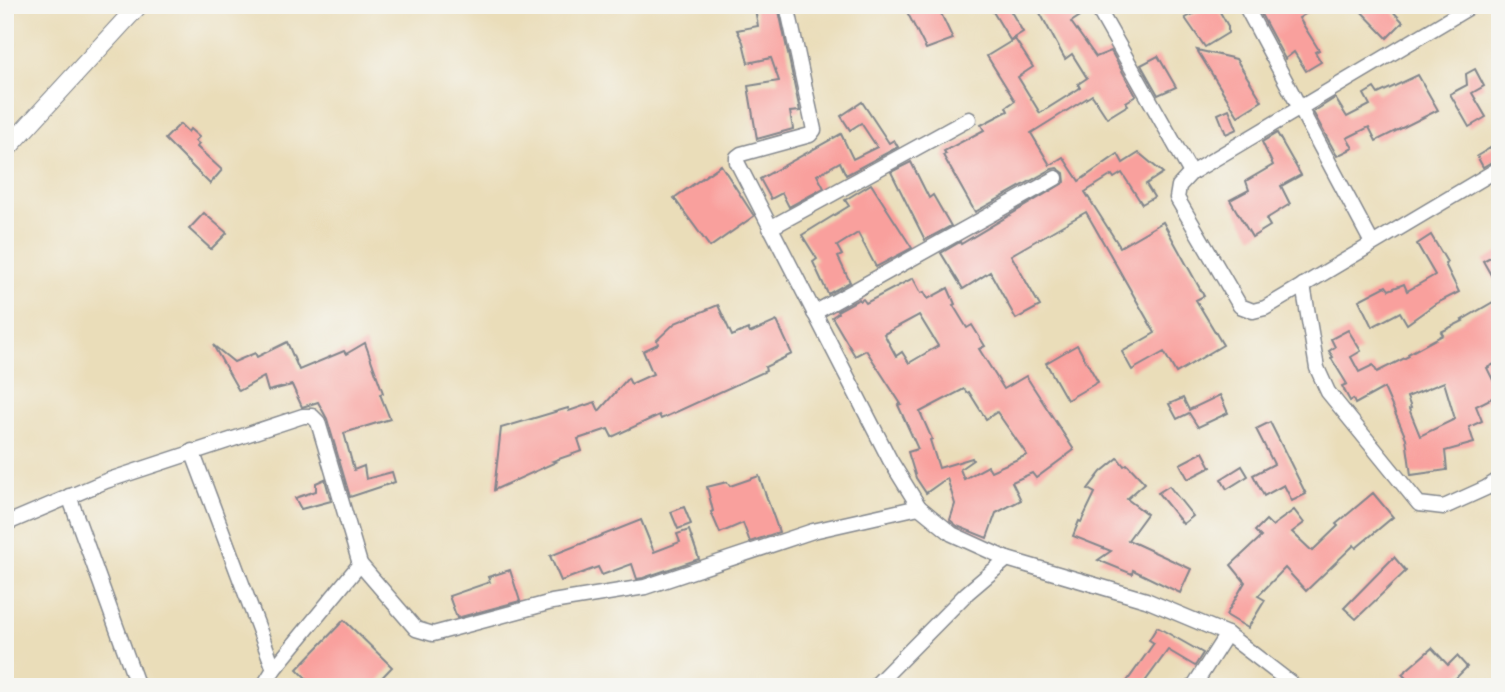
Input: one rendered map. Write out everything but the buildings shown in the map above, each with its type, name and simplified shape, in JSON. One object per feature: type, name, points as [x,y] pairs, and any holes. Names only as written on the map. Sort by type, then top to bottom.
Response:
[{"type":"street","points":[[5,151],[139,5]]},
{"type":"street","points":[[787,5],[814,130],[810,135],[737,157],[770,228],[890,460],[919,507],[952,534],[1007,559],[1146,600],[1227,634],[1296,687]]},
{"type":"street","points":[[1097,5],[1191,173]]},
{"type":"street","points":[[1245,5],[1371,243]]},
{"type":"street","points":[[1473,5],[1191,173],[1179,186],[1177,198],[1240,306],[1253,311],[1265,308],[1500,168]]},
{"type":"street","points":[[770,228],[969,119]]},
{"type":"street","points":[[814,313],[1056,178]]},
{"type":"street","points":[[1303,285],[1317,368],[1328,393],[1419,504],[1444,507],[1500,479]]},
{"type":"street","points":[[5,524],[69,496],[192,451],[303,416],[312,416],[318,422],[360,564],[416,629],[433,634],[552,602],[645,587],[813,531],[919,507]]},
{"type":"street","points":[[192,451],[274,670]]},
{"type":"street","points":[[69,496],[138,687]]},
{"type":"street","points":[[874,687],[967,593],[1007,559]]},
{"type":"street","points":[[263,687],[360,564]]},
{"type":"street","points":[[1193,687],[1227,634]]}]
